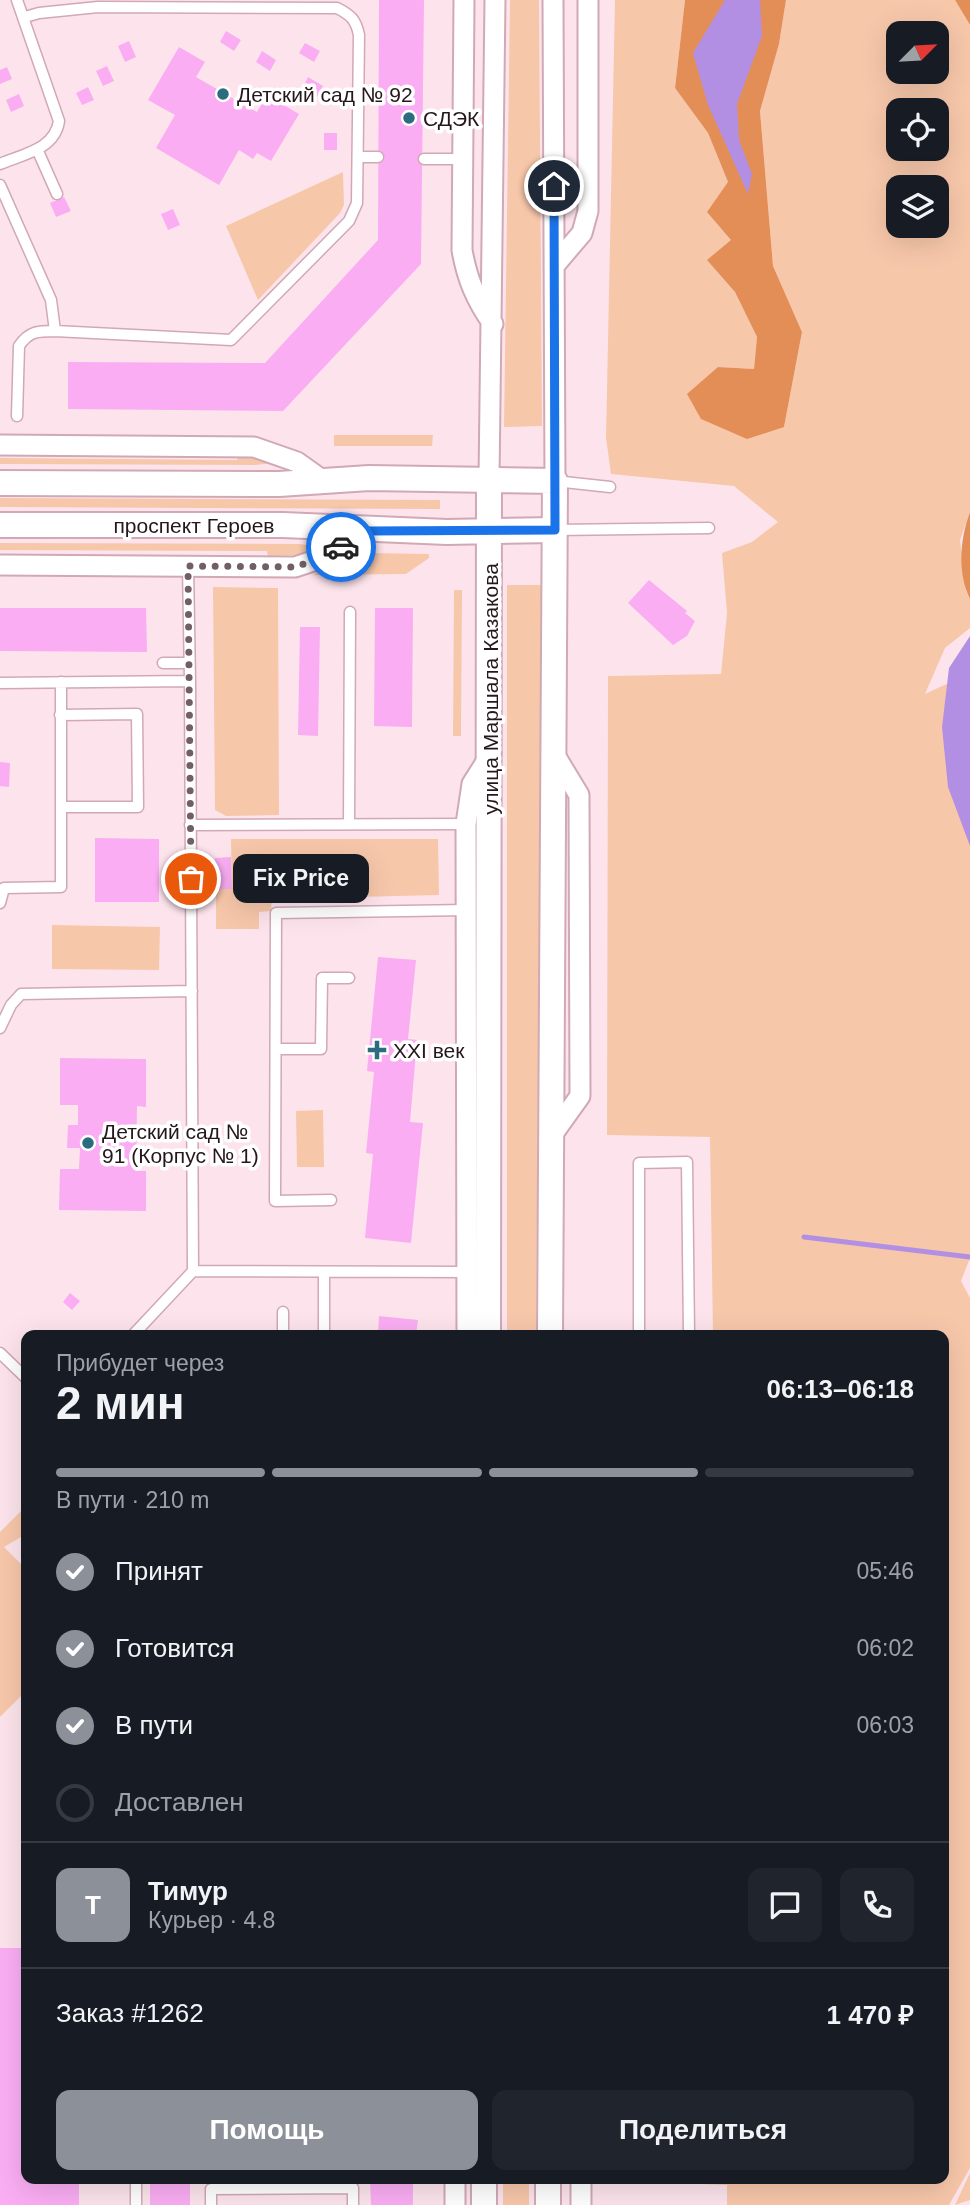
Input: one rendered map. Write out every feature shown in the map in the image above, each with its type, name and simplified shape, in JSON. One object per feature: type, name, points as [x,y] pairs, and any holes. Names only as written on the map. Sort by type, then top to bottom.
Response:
[{"type":"street","points":[[464,0],[462,250],[466,274],[475,298],[493,325]]},
{"type":"street","name":"улица Маршала Казакова","points":[[488,1330],[491,753],[489,480],[495,0]]},
{"type":"street","points":[[550,1330],[555,530],[554,0]]},
{"type":"street","points":[[554,266],[582,233],[588,211],[588,0]]},
{"type":"street","points":[[0,444],[254,447],[297,463],[325,482]]},
{"type":"street","name":"проспект Героев","points":[[0,483],[279,484],[369,478],[555,481]]},
{"type":"street","name":"проспект Героев","points":[[0,525],[283,525],[369,531],[555,530]]},
{"type":"street","points":[[0,565],[295,567],[322,558],[369,531]]},
{"type":"street","points":[[467,1330],[466,824],[472,784],[491,753]]},
{"type":"street","points":[[455,2184],[455,2205]]},
{"type":"street","points":[[484,2205],[485,2184]]},
{"type":"street","points":[[548,2184],[548,2205]]},
{"type":"street","points":[[581,2184],[581,2205]]},
{"type":"lane","points":[[0,164],[37,149],[57,135],[59,121],[25,18],[16,0]]},
{"type":"lane","points":[[17,416],[19,346],[25,336],[36,331],[231,340],[355,213],[358,157],[359,35],[356,22],[348,13],[337,8],[98,3],[25,18]]},
{"type":"lane","points":[[37,149],[57,194]]},
{"type":"lane","points":[[358,157],[378,158]]},
{"type":"lane","points":[[424,159],[462,159]]},
{"type":"lane","points":[[0,185],[51,300],[55,331]]},
{"type":"lane","points":[[555,481],[610,487]]},
{"type":"lane","points":[[555,530],[709,528]]},
{"type":"lane","points":[[138,1330],[193,1271],[188,566]]},
{"type":"lane","points":[[349,824],[350,612]]},
{"type":"lane","points":[[163,663],[189,663]]},
{"type":"lane","points":[[0,682],[190,681]]},
{"type":"lane","points":[[0,903],[4,888],[61,887],[61,682]]},
{"type":"lane","points":[[61,715],[137,714],[138,807],[61,807]]},
{"type":"lane","points":[[190,825],[466,824]]},
{"type":"lane","points":[[331,1200],[275,1201],[276,913],[468,910]]},
{"type":"lane","points":[[276,1049],[321,1049],[322,978],[349,978]]},
{"type":"lane","points":[[0,1028],[11,1005],[21,994],[192,991]]},
{"type":"lane","points":[[639,1330],[639,1163],[687,1162],[688,1330]]},
{"type":"lane","points":[[193,1271],[465,1272]]},
{"type":"lane","points":[[324,1272],[324,1330]]},
{"type":"lane","points":[[283,1312],[283,1330]]},
{"type":"lane","points":[[0,1353],[21,1372]]},
{"type":"lane","points":[[136,2184],[136,2205]]},
{"type":"lane","points":[[211,2205],[211,2189],[353,2188],[353,2205]]},
{"type":"shaded area","points":[[510,0],[539,0],[542,426],[504,427]]},
{"type":"shaded area","points":[[615,0],[685,0],[675,88],[708,133],[728,182],[732,240],[708,260],[735,292],[757,337],[754,369],[718,367],[784,427],[802,332],[773,266],[760,111],[779,44],[786,0],[955,0],[970,25],[970,512],[960,540],[966,591],[970,599],[970,628],[945,648],[925,694],[970,673],[970,1258],[961,1281],[970,1298],[970,2168],[949,2205],[727,2205],[727,2185],[703,2184],[949,2184],[949,1330],[713,1330],[710,1137],[607,1135],[608,676],[721,674],[727,613],[722,553],[752,542],[778,522],[734,486],[611,474],[606,438]]},
{"type":"shaded area","points":[[685,0],[786,0],[779,44],[760,111],[773,266],[802,332],[784,427],[747,439],[701,419],[687,394],[718,367],[754,369],[757,337],[735,292],[707,260],[731,240],[707,212],[728,182],[708,133],[675,88]]},
{"type":"shaded area","points":[[725,0],[760,0],[762,36],[737,104],[739,140],[752,174],[748,194],[708,105],[693,53]]},
{"type":"shaded area","points":[[955,0],[970,0],[970,25]]},
{"type":"shaded area","points":[[343,172],[344,205],[340,213],[258,300],[226,226]]},
{"type":"shaded area","points":[[334,435],[433,435],[432,446],[334,446]]},
{"type":"shaded area","points":[[238,453],[280,462],[256,465],[0,464],[0,458],[237,460]]},
{"type":"shaded area","points":[[0,498],[440,500],[440,509],[0,507]]},
{"type":"shaded area","points":[[970,512],[970,599],[963,578],[961,555]]},
{"type":"shaded area","points":[[0,543],[300,544],[319,547],[301,555],[268,556],[267,551],[0,550]]},
{"type":"shaded area","points":[[352,554],[429,554],[429,558],[406,574],[313,575]]},
{"type":"shaded area","points":[[507,585],[542,585],[536,1330],[507,1330]]},
{"type":"shaded area","points":[[213,587],[278,588],[279,815],[226,816],[215,810]]},
{"type":"shaded area","points":[[454,590],[462,590],[461,736],[453,736]]},
{"type":"shaded area","points":[[970,636],[970,846],[948,787],[942,727],[949,668]]},
{"type":"shaded area","points":[[231,839],[438,839],[439,895],[272,899],[271,911],[259,912],[259,929],[216,929],[216,889],[232,889]]},
{"type":"shaded area","points":[[52,925],[160,927],[159,970],[52,969]]},
{"type":"shaded area","points":[[323,1110],[324,1167],[297,1167],[296,1111]]},
{"type":"shaded area","points":[[21,1511],[21,1537],[4,1547],[21,1564],[21,1696],[0,1717],[0,1532]]},
{"type":"shaded area","points":[[970,2173],[970,2200],[955,2205]]},
{"type":"shaded area","points":[[503,2184],[529,2184],[529,2205],[503,2205]]},
{"type":"building","points":[[379,0],[424,0],[421,264],[283,411],[68,409],[68,362],[265,363],[378,240]]},
{"type":"building","points":[[226,31],[241,40],[234,51],[220,42]]},
{"type":"building","points":[[129,41],[136,57],[125,62],[118,46]]},
{"type":"building","points":[[305,43],[320,51],[314,62],[299,53]]},
{"type":"building","points":[[179,47],[205,62],[196,77],[257,112],[267,95],[299,114],[271,161],[257,153],[253,159],[239,150],[219,185],[156,148],[175,115],[148,100]]},
{"type":"building","points":[[262,51],[276,60],[270,71],[256,62]]},
{"type":"building","points":[[107,66],[114,81],[103,86],[96,71]]},
{"type":"building","points":[[7,67],[12,79],[0,84],[0,70]]},
{"type":"building","points":[[308,77],[323,86],[317,97],[302,89]]},
{"type":"building","points":[[88,87],[94,100],[82,105],[76,93]]},
{"type":"building","points":[[19,94],[24,106],[11,112],[6,100]]},
{"type":"building","points":[[324,133],[337,133],[337,150],[324,150]]},
{"type":"building","points":[[64,197],[71,211],[56,217],[50,203]]},
{"type":"building","points":[[173,209],[180,225],[168,230],[161,214]]},
{"type":"building","points":[[649,580],[687,611],[685,613],[695,621],[687,636],[673,645],[628,603]]},
{"type":"building","points":[[0,608],[146,608],[147,652],[0,651]]},
{"type":"building","points":[[375,608],[413,608],[412,727],[374,726]]},
{"type":"building","points":[[300,627],[320,627],[318,736],[298,735]]},
{"type":"building","points":[[0,762],[10,763],[9,787],[0,786]]},
{"type":"building","points":[[95,838],[159,839],[159,902],[95,902]]},
{"type":"building","points":[[231,857],[232,889],[216,889],[215,858]]},
{"type":"building","points":[[378,957],[416,960],[408,1039],[417,1040],[410,1122],[423,1123],[411,1243],[365,1238],[373,1154],[366,1153],[374,1072],[367,1071]]},
{"type":"building","points":[[60,1058],[146,1059],[146,1107],[137,1106],[136,1171],[146,1171],[146,1211],[59,1210],[60,1169],[79,1169],[80,1148],[67,1148],[68,1125],[78,1125],[78,1105],[60,1105]]},
{"type":"building","points":[[70,1293],[80,1301],[72,1310],[63,1302]]},
{"type":"building","points":[[379,1316],[418,1320],[417,1330],[378,1330]]},
{"type":"building","points":[[0,1948],[21,1948],[21,2184],[79,2184],[79,2205],[0,2205]]},
{"type":"building","points":[[150,2184],[190,2184],[190,2205],[150,2205]]},
{"type":"building","points":[[370,2184],[413,2184],[413,2205],[371,2205]]},
{"type":"waterway","points":[[804,1237],[970,1257]]},
{"type":"way so far","points":[[191,879],[188,566],[295,567],[309,564],[341,547]]},
{"type":"place","name":"Детский сад № 92","points":[[223,94]]},
{"type":"place","name":"СДЭК","points":[[409,118]]},
{"type":"place","name":"Fix Price","points":[[191,879]]},
{"type":"place","name":"XXI век","points":[[377,1050]]},
{"type":"place","name":"Детский сад № 91 (Корпус № 1)","points":[[88,1143]]},
{"type":"route","points":[[341,547],[369,531],[555,530],[554,186]]}]
